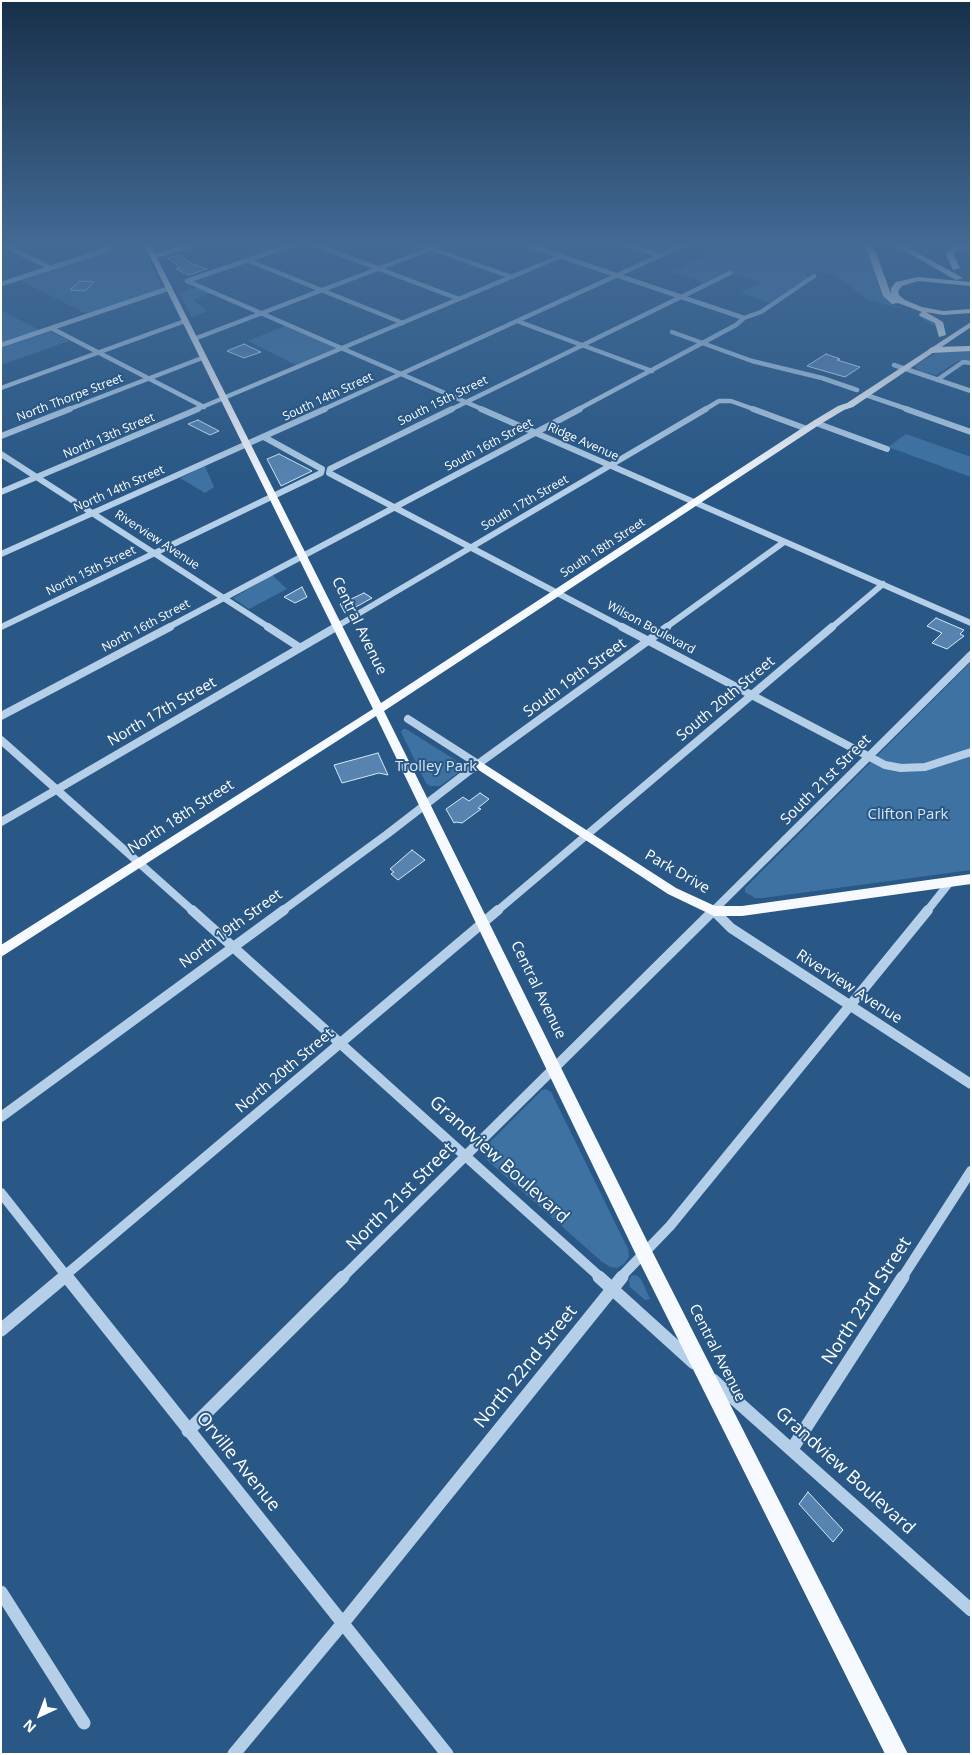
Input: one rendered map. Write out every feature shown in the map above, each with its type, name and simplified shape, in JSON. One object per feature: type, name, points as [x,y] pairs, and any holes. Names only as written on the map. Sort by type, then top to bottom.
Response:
[{"type":"highway","points":[[940,324],[942,327],[942,335]]},
{"type":"highway","points":[[932,350],[971,348]]},
{"type":"main road","name":"Central Avenue","points":[[186,324],[337,626],[644,1253],[897,1754]]},
{"type":"main road","points":[[891,367],[959,324]]},
{"type":"main road","name":"South 18th Street","points":[[378,710],[816,423],[866,395],[971,324]]},
{"type":"main road","name":"South 18th Street","points":[[841,408],[841,402],[880,375]]},
{"type":"main road","name":"North 18th Street","points":[[1,952],[378,710]]},
{"type":"main road","name":"Park Drive","points":[[478,764],[672,891],[714,911],[742,911],[971,879]]},
{"type":"street","points":[[1,345],[63,324]]},
{"type":"street","points":[[1,388],[177,324]]},
{"type":"street","points":[[194,339],[233,324]]},
{"type":"street","name":"Ridge Avenue","points":[[287,324],[610,467],[971,623]]},
{"type":"street","name":"North 13th Street","points":[[1,492],[401,324]]},
{"type":"street","name":"South 14th Street","points":[[246,445],[511,324]]},
{"type":"street","points":[[525,324],[652,370]]},
{"type":"street","name":"South 15th Street","points":[[272,496],[626,324]]},
{"type":"street","name":"South 16th Street","points":[[302,556],[536,433],[737,324]]},
{"type":"street","points":[[51,328],[204,407]]},
{"type":"street","points":[[672,332],[752,361],[822,378],[857,390]]},
{"type":"street","name":"North Thorpe Street","points":[[1,436],[202,358]]},
{"type":"street","points":[[937,380],[963,362],[971,363]]},
{"type":"street","points":[[891,367],[904,368],[971,391]]},
{"type":"street","points":[[866,395],[971,432]]},
{"type":"street","name":"South 17th Street","points":[[337,626],[724,400],[731,400],[807,429]]},
{"type":"street","points":[[816,423],[887,449]]},
{"type":"street","name":"Wilson Boulevard","points":[[264,438],[885,765],[900,768],[925,767],[971,752]]},
{"type":"street","name":"North 14th Street","points":[[1,554],[246,445]]},
{"type":"street","name":"Riverview Avenue","points":[[1,454],[38,476],[299,647]]},
{"type":"street","name":"North 15th Street","points":[[1,627],[272,496]]},
{"type":"street","name":"South 19th Street","points":[[478,764],[784,542]]},
{"type":"street","name":"North 16th Street","points":[[1,716],[302,556]]},
{"type":"street","name":"South 20th Street","points":[[587,835],[883,584]]},
{"type":"street","name":"North 17th Street","points":[[1,822],[337,626]]},
{"type":"street","name":"South 21st Street","points":[[701,924],[971,655]]},
{"type":"street","name":"Park Drive","points":[[408,719],[478,764]]},
{"type":"street","name":"Grandview Boulevard","points":[[1,740],[342,1043],[706,1374],[971,1610]]},
{"type":"street","name":"North 19th Street","points":[[1,1117],[478,764]]},
{"type":"street","name":"North 20th Street","points":[[1,1330],[587,835]]},
{"type":"street","name":"North 22nd Street","points":[[234,1754],[343,1622],[612,1287],[670,1226],[950,882]]},
{"type":"street","name":"Riverview Avenue","points":[[714,911],[731,928],[971,1084]]},
{"type":"street","name":"North 21st Street","points":[[188,1431],[701,924]]},
{"type":"street","name":"North 23rd Street","points":[[792,1450],[971,1171]]},
{"type":"street","name":"Orville Avenue","points":[[1,1193],[188,1431],[447,1754]]},
{"type":"street","points":[[1,1592],[84,1723]]},
{"type":"green space","points":[[1,324],[27,324],[39,330],[1,343]]},
{"type":"green space","points":[[285,326],[337,348],[298,366],[248,341]]},
{"type":"green space","points":[[49,331],[69,341],[1,365],[1,347]]},
{"type":"green space","points":[[971,350],[971,360],[958,361],[936,375],[920,371],[914,366],[936,353]]},
{"type":"green space","points":[[906,434],[971,457],[971,477],[888,447]]},
{"type":"green space","points":[[205,466],[214,487],[205,493],[180,478]]},
{"type":"green space","points":[[272,575],[287,589],[249,609],[233,598]]},
{"type":"green space","name":"Clifton Park","points":[[971,662],[971,870],[763,898],[755,898],[745,892],[745,888]]},
{"type":"green space","name":"Trolley Park","points":[[403,729],[406,729],[460,763],[463,767],[462,770],[440,786],[430,786],[426,783],[401,732]]},
{"type":"green space","points":[[546,1089],[551,1092],[628,1249],[629,1257],[624,1264],[617,1268],[610,1267],[601,1261],[487,1160],[485,1155],[491,1141],[542,1090]]},
{"type":"green space","points":[[636,1275],[641,1279],[650,1299],[645,1300],[630,1287],[629,1281],[631,1276]]},
{"type":"building","points":[[244,344],[261,352],[244,358],[227,351]]},
{"type":"building","points":[[826,354],[840,359],[837,360],[860,367],[845,377],[807,366]]},
{"type":"building","points":[[198,420],[219,431],[210,435],[188,424]]},
{"type":"building","points":[[279,454],[312,471],[281,486],[267,459]]},
{"type":"building","points":[[302,587],[307,597],[295,603],[284,597]]},
{"type":"building","points":[[364,593],[372,598],[345,613],[340,604]]},
{"type":"building","points":[[936,618],[964,630],[960,634],[964,636],[947,649],[932,643],[942,633],[927,626]]},
{"type":"building","points":[[378,753],[388,775],[379,773],[342,783],[334,765]]},
{"type":"building","points":[[480,793],[489,799],[478,808],[481,809],[462,823],[454,823],[446,809],[463,797],[469,801]]},
{"type":"building","points":[[412,850],[425,860],[398,880],[391,874],[394,872],[390,869]]},
{"type":"building","points":[[808,1492],[843,1530],[833,1542],[799,1504]]}]
